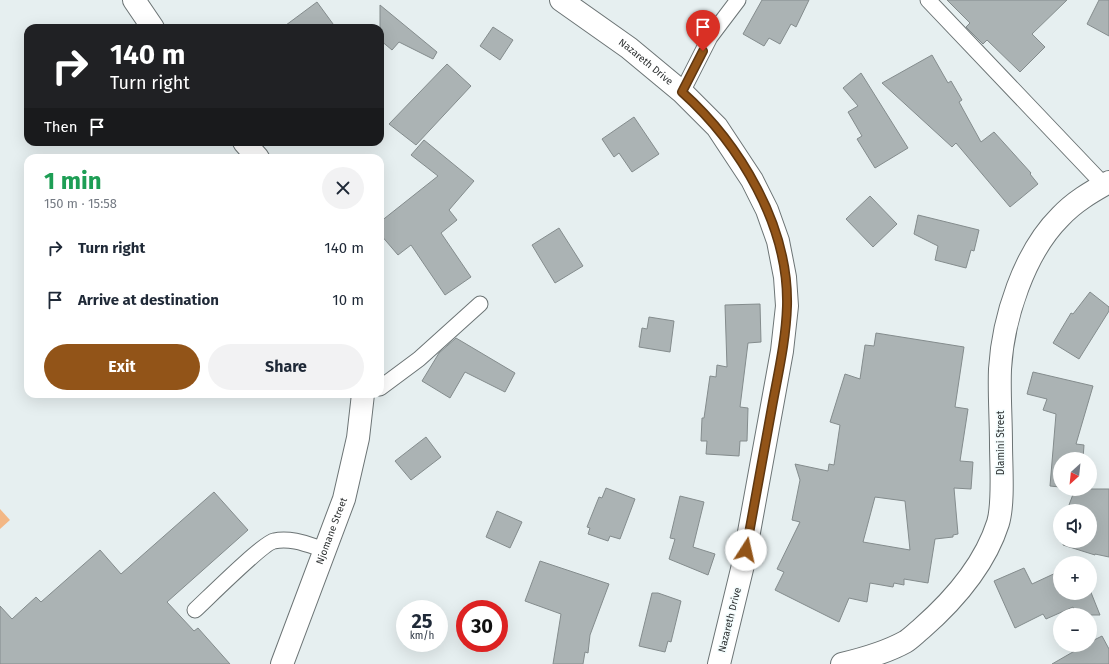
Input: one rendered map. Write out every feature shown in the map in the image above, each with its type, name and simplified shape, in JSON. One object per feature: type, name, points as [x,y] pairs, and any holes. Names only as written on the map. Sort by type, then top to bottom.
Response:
[{"type":"street","points":[[134,0],[150,24]]},
{"type":"street","name":"Nazareth Drive","points":[[561,0],[629,48],[682,92],[717,127],[752,180],[768,210],[776,235],[785,277],[787,306],[782,351],[743,565],[719,664]]},
{"type":"street","points":[[248,146],[254,154]]},
{"type":"street","name":"Dlamini Street","points":[[842,664],[873,656],[905,642],[939,613],[970,577],[987,547],[998,522],[1001,486],[1000,369],[1003,342],[1013,303],[1024,271],[1042,239],[1060,217],[1086,195],[1106,184]]},
{"type":"street","name":"Njomane Street","points":[[282,664],[344,499],[366,398]]},
{"type":"lane","points":[[682,92],[710,37],[738,0]]},
{"type":"lane","points":[[928,0],[1106,184]]},
{"type":"lane","points":[[384,385],[419,359],[480,304]]},
{"type":"lane","points":[[195,610],[260,550],[272,541],[289,539],[325,550]]},
{"type":"shaded area","points":[[0,509],[10,520],[0,529]]},
{"type":"building","points":[[762,0],[809,0],[796,27],[791,24],[780,44],[769,38],[764,46],[743,34]]},
{"type":"building","points":[[947,0],[1067,0],[1032,34],[1045,47],[1020,72],[987,40],[983,44],[966,27],[970,23]]},
{"type":"building","points":[[1099,0],[1109,0],[1109,36],[1087,24]]},
{"type":"building","points":[[317,2],[333,24],[287,24]]},
{"type":"building","points":[[380,5],[437,52],[433,59],[399,42],[392,50],[384,43],[384,24],[380,24]]},
{"type":"building","points":[[493,27],[513,40],[500,60],[480,46]]},
{"type":"building","points":[[932,55],[948,83],[951,81],[962,100],[959,102],[981,142],[994,132],[1031,173],[1030,174],[1038,184],[1010,207],[956,143],[952,147],[882,83]]},
{"type":"building","points":[[447,64],[471,86],[416,145],[389,124]]},
{"type":"building","points":[[861,73],[908,148],[875,168],[857,139],[862,136],[848,112],[858,106],[843,88]]},
{"type":"building","points":[[634,117],[659,154],[632,172],[619,153],[614,157],[602,139]]},
{"type":"building","points":[[424,140],[474,181],[449,210],[457,220],[441,233],[471,277],[445,295],[411,245],[398,255],[384,239],[384,219],[438,176],[411,155]]},
{"type":"building","points":[[870,196],[897,224],[873,247],[846,219]]},
{"type":"building","points":[[918,215],[979,230],[974,251],[971,250],[966,268],[935,260],[938,246],[914,234]]},
{"type":"building","points":[[559,228],[583,266],[555,283],[532,245]]},
{"type":"building","points":[[1090,292],[1109,307],[1109,311],[1079,359],[1053,343],[1071,313],[1073,314]]},
{"type":"building","points":[[760,304],[761,342],[748,343],[740,407],[748,408],[747,441],[740,441],[739,456],[706,454],[707,441],[701,441],[702,418],[704,418],[710,376],[716,377],[717,365],[727,367],[725,305]]},
{"type":"building","points":[[649,317],[674,321],[670,352],[639,347],[642,328],[647,329]]},
{"type":"building","points":[[876,333],[964,347],[955,407],[968,409],[960,461],[973,462],[971,489],[954,488],[958,534],[953,535],[953,537],[935,539],[928,583],[904,579],[904,585],[894,583],[893,587],[870,583],[867,602],[849,598],[839,622],[775,590],[784,572],[777,569],[800,522],[792,520],[800,480],[795,464],[828,471],[829,464],[834,465],[840,425],[830,422],[845,374],[860,379],[865,345],[874,346]],"holes":[[[875,497],[905,501],[910,550],[863,542]]]},
{"type":"building","points":[[456,338],[515,373],[505,392],[465,372],[450,398],[422,381],[439,353]]},
{"type":"building","points":[[1033,372],[1093,386],[1076,444],[1084,445],[1084,452],[1053,452],[1053,486],[1050,486],[1056,414],[1043,410],[1047,399],[1027,394]]},
{"type":"building","points":[[426,437],[441,457],[411,480],[395,461]]},
{"type":"building","points":[[606,488],[635,499],[620,539],[610,536],[608,541],[588,534],[590,528],[587,527],[599,497],[602,498]]},
{"type":"building","points":[[1097,489],[1109,489],[1109,557],[1095,555],[1073,548],[1097,548],[1097,504],[1069,504],[1072,496],[1097,496]]},
{"type":"building","points":[[214,492],[248,530],[167,602],[194,631],[198,628],[230,664],[0,664],[0,606],[12,619],[36,597],[41,602],[100,550],[121,574]]},
{"type":"building","points":[[680,496],[704,502],[693,547],[715,554],[708,575],[669,559],[675,539],[670,538]]},
{"type":"building","points":[[497,511],[522,522],[510,548],[486,537]]},
{"type":"building","points":[[540,561],[609,584],[590,635],[588,653],[585,652],[583,664],[553,664],[561,614],[525,601]]},
{"type":"building","points":[[1024,568],[1032,584],[1053,574],[1053,600],[1094,600],[1100,615],[1097,615],[1097,608],[1053,608],[1053,616],[1046,619],[1043,614],[1015,628],[994,581]]},
{"type":"building","points":[[652,593],[658,593],[681,601],[671,642],[668,641],[665,652],[639,646]]},
{"type":"building","points":[[1102,636],[1109,649],[1109,664],[1052,664],[1073,652],[1097,652],[1097,638]]},
{"type":"route","points":[[703,51],[682,92],[717,127],[752,180],[768,210],[778,241],[785,277],[787,306],[782,351],[746,550]]}]
